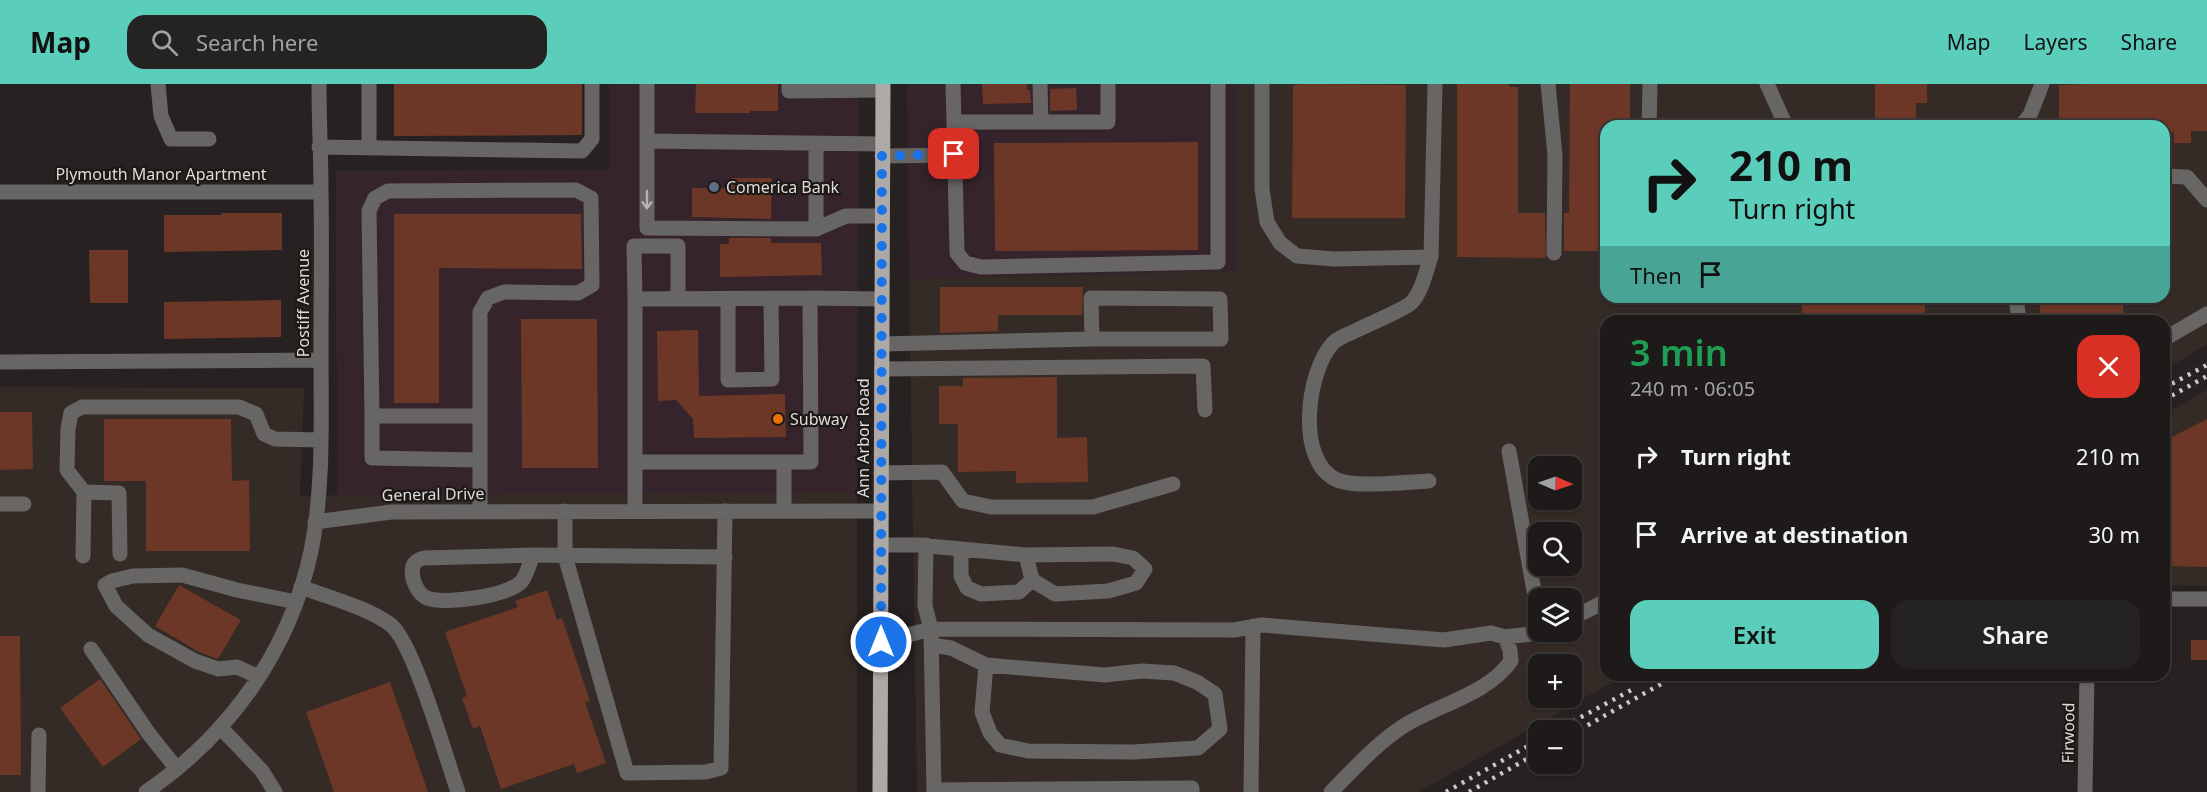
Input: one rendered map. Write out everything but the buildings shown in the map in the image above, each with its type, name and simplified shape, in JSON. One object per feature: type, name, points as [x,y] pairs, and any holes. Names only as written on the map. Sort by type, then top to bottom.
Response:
[{"type":"main road","name":"Ann Arbor Road","points":[[880,792],[883,87]]},
{"type":"street","points":[[158,84],[161,116],[171,139],[209,139]]},
{"type":"street","name":"Postiff Avenue","points":[[315,522],[320,440],[321,360],[319,84]]},
{"type":"street","points":[[369,84],[369,148]]},
{"type":"street","points":[[319,147],[582,151],[592,139],[592,84]]},
{"type":"street","points":[[647,84],[647,228],[816,230],[846,216],[882,216]]},
{"type":"street","points":[[789,84],[789,91],[883,87]]},
{"type":"street","points":[[953,84],[957,253],[965,262],[981,267],[1218,262],[1218,84]]},
{"type":"street","points":[[1040,84],[1041,122]]},
{"type":"street","points":[[954,122],[1108,122],[1108,84]]},
{"type":"street","points":[[1262,84],[1262,189],[1267,222],[1280,243],[1297,256],[1431,257]]},
{"type":"street","points":[[1429,481],[1361,483],[1340,481],[1328,475],[1318,464],[1311,441],[1309,418],[1319,366],[1334,342],[1411,303],[1423,282],[1431,257],[1435,84]]},
{"type":"street","points":[[1548,84],[1555,155],[1554,253]]},
{"type":"street","points":[[1650,84],[1650,120]]},
{"type":"street","points":[[1767,84],[1783,120]]},
{"type":"street","points":[[2030,120],[2042,84]]},
{"type":"street","points":[[647,141],[816,143],[954,154]]},
{"type":"street","points":[[816,143],[816,230]]},
{"type":"street","points":[[2170,176],[2187,177],[2207,200]]},
{"type":"street","points":[[480,460],[372,458],[369,211],[375,198],[388,191],[576,190],[591,198],[592,285],[578,292],[504,292],[488,298],[480,312],[480,416],[480,460],[480,512]]},
{"type":"street","name":"Plymouth Manor Apartment","points":[[0,192],[321,192]]},
{"type":"street","points":[[635,511],[634,246],[678,246],[678,299]]},
{"type":"street","points":[[635,462],[811,462],[810,298]]},
{"type":"street","points":[[882,344],[1092,339],[1221,339],[1220,299],[1091,298],[1092,339]]},
{"type":"street","points":[[635,299],[881,299]]},
{"type":"street","points":[[728,299],[728,380],[772,379],[771,299]]},
{"type":"street","points":[[2170,336],[2207,314]]},
{"type":"street","points":[[0,362],[321,360]]},
{"type":"street","points":[[882,369],[1203,366],[1204,410]]},
{"type":"street","points":[[83,556],[84,492],[67,470],[68,429],[71,413],[82,407],[239,407],[256,414],[264,434],[275,439],[320,440]]},
{"type":"street","points":[[372,416],[480,416]]},
{"type":"street","points":[[1509,451],[1534,588]]},
{"type":"street","points":[[784,462],[784,511]]},
{"type":"street","points":[[881,473],[942,472],[963,501],[991,507],[1093,507],[1173,484]]},
{"type":"street","points":[[84,492],[119,492],[120,554]]},
{"type":"street","points":[[0,504],[24,504]]},
{"type":"street","points":[[565,511],[565,556],[627,773],[706,772],[721,768],[725,511]]},
{"type":"street","name":"General Drive","points":[[315,522],[391,512],[881,511]]},
{"type":"street","points":[[153,790],[221,728],[259,677],[279,643],[296,602],[315,522]]},
{"type":"street","points":[[881,545],[926,545],[1026,555],[1113,554],[1133,558],[1145,569],[1136,583],[1108,591],[1055,594],[1032,580],[1026,555]]},
{"type":"street","points":[[926,545],[925,606],[931,629],[934,791],[1192,788],[1192,792]]},
{"type":"street","points":[[961,549],[961,576],[968,588],[981,594],[1019,592],[1032,580]]},
{"type":"street","points":[[533,555],[522,580],[506,591],[485,597],[441,600],[426,598],[417,591],[413,566],[416,561],[424,558],[533,555],[725,557]]},
{"type":"street","points":[[259,677],[237,667],[218,669],[195,662],[148,635],[116,606],[105,585],[133,576],[183,575],[237,590],[296,602]]},
{"type":"street","points":[[301,587],[363,610],[392,626],[410,655],[458,792]]},
{"type":"street","points":[[2170,599],[2207,599]]},
{"type":"street","points":[[1582,613],[1600,604]]},
{"type":"street","points":[[881,642],[931,629],[1234,630],[1262,625],[1444,640],[1491,633],[1505,637],[1528,632]]},
{"type":"street","points":[[1251,792],[1253,626]]},
{"type":"street","points":[[1331,792],[1378,744],[1404,726],[1496,679],[1511,661],[1505,637]]},
{"type":"street","points":[[931,645],[951,648],[986,665],[1105,675],[1142,671],[1174,673],[1197,682],[1215,694],[1220,729],[1198,748],[1133,752],[1028,751],[1000,745],[990,733],[982,712],[986,665]]},
{"type":"street","points":[[91,650],[149,734],[177,769]]},
{"type":"street","name":"Firwood","points":[[2085,792],[2087,681]]},
{"type":"street","points":[[221,728],[262,771],[274,792]]},
{"type":"street","points":[[38,792],[39,735]]},
{"type":"shaded area","points":[[609,84],[859,84],[857,494],[337,495],[336,171],[609,170]]},
{"type":"shaded area","points":[[907,84],[1237,84],[1237,271],[909,279]]},
{"type":"shaded area","points":[[1237,84],[2207,84],[2207,345],[2170,366],[2170,315],[1600,315],[1600,681],[1614,681],[1582,699],[1582,654],[1528,654],[1528,708],[1567,708],[1546,720],[1528,720],[1528,730],[1419,792],[917,792],[909,279],[1236,271]]},
{"type":"shaded area","points":[[0,387],[304,388],[300,497],[845,492],[857,494],[857,792],[0,792]]},
{"type":"shaded area","points":[[2207,390],[2207,586],[2170,585],[2170,411]]},
{"type":"railway","points":[[2170,385],[2207,365]]},
{"type":"railway","points":[[2170,397],[2207,376]]},
{"type":"railway","points":[[1582,728],[1666,681]]},
{"type":"railway","points":[[1576,720],[1635,688]]},
{"type":"railway","points":[[1446,792],[1528,746]]},
{"type":"railway","points":[[1469,792],[1528,758]]},
{"type":"place","name":"Comerica Bank","points":[[714,187]]},
{"type":"place","name":"Subway","points":[[778,419]]},
{"type":"route","points":[[881,642],[882,156],[954,154]]}]
